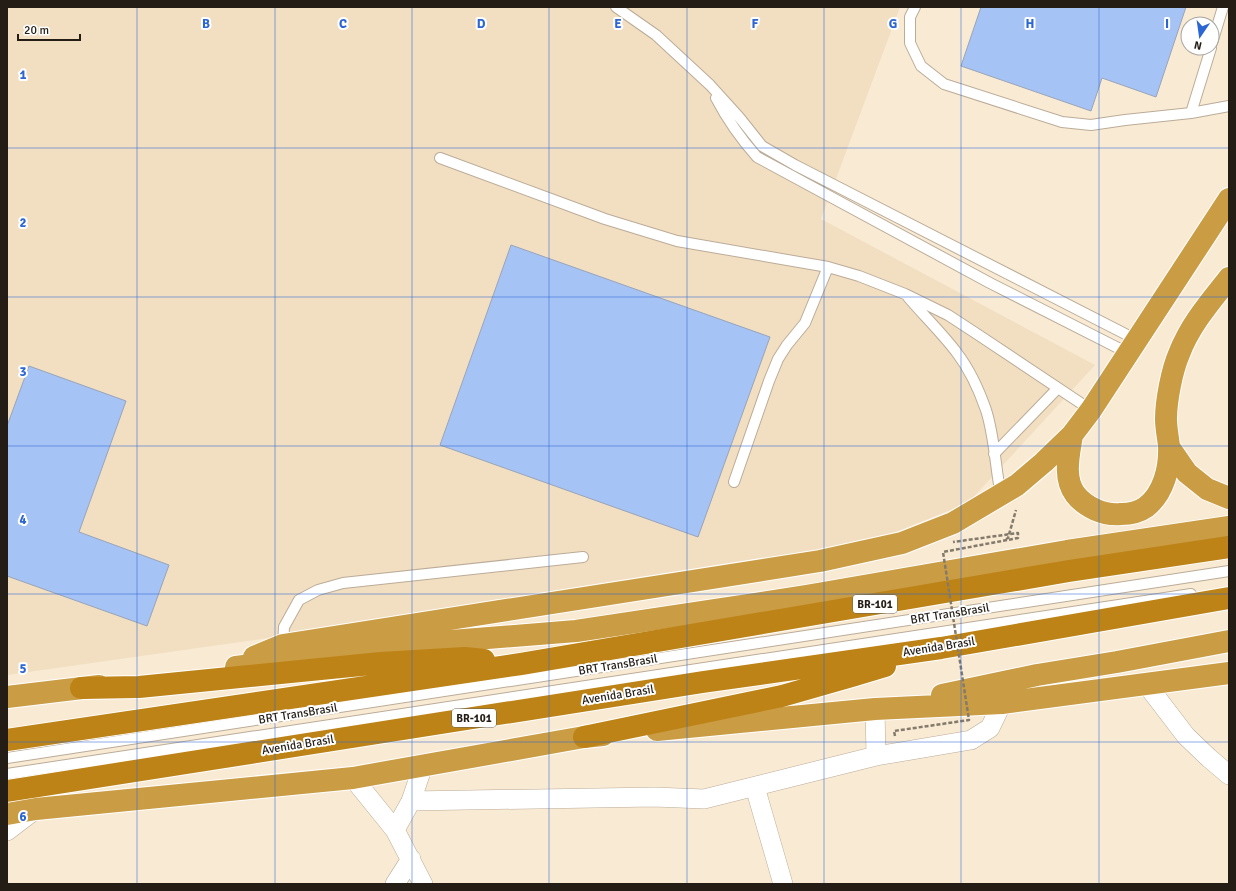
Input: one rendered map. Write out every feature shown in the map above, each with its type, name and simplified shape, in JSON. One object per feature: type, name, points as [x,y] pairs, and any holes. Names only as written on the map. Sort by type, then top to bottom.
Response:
[{"type":"highway","points":[[225,669],[283,645],[820,561],[953,533],[1044,462],[1072,435],[1091,410],[1133,347],[1229,199]]},
{"type":"highway","points":[[1072,435],[1068,463],[1068,482],[1086,505],[1100,512],[1118,515],[1133,513],[1146,507],[1156,497],[1162,486],[1167,471],[1169,447],[1166,419],[1169,390],[1178,354],[1197,319],[1229,278]]},
{"type":"highway","points":[[1169,447],[1187,473],[1207,489],[1229,498]]},
{"type":"highway","points":[[7,696],[81,688],[389,646],[576,631],[807,596],[1067,551],[1229,527]]},
{"type":"highway","name":"BR-101","points":[[7,740],[521,664],[1069,571],[1229,547]]},
{"type":"highway","name":"Avenida Brasil","points":[[7,791],[687,684],[941,648],[1229,598]]},
{"type":"highway","points":[[875,709],[1037,675],[1229,641]]},
{"type":"highway","points":[[7,814],[36,809],[353,778],[423,766],[584,736],[782,696],[941,648]]},
{"type":"highway","points":[[81,688],[139,687],[374,664],[466,658],[521,664]]},
{"type":"highway","points":[[584,736],[875,709],[1002,703],[1229,673]]},
{"type":"street","points":[[1147,684],[1186,736],[1208,758],[1229,775]]},
{"type":"street","points":[[411,801],[654,797],[704,799],[876,756],[971,740],[990,728],[1002,703]]},
{"type":"street","points":[[875,709],[876,756]]},
{"type":"street","points":[[395,830],[411,801],[423,766]]},
{"type":"street","points":[[353,778],[395,830],[423,884]]},
{"type":"street","points":[[755,787],[783,884]]},
{"type":"street","points":[[7,831],[36,809]]},
{"type":"street","points":[[395,884],[411,859]]},
{"type":"lane","points":[[616,7],[656,35],[710,85],[762,146],[1133,347]]},
{"type":"lane","points":[[915,7],[910,17],[910,43],[922,66],[944,84],[1062,122],[1091,125],[1191,113],[1229,106]]},
{"type":"lane","points":[[1220,17],[1223,7]]},
{"type":"lane","points":[[1191,113],[1209,56]]},
{"type":"lane","points":[[710,85],[731,123],[746,145],[757,157],[990,283],[1133,347]]},
{"type":"lane","points":[[440,158],[605,219],[677,241],[828,267],[859,276],[905,294],[948,315],[1091,410]]},
{"type":"lane","points":[[734,482],[778,359],[787,345],[805,323],[828,267]]},
{"type":"lane","points":[[905,294],[957,353],[974,381],[986,411],[992,440],[996,473],[1009,490]]},
{"type":"lane","points":[[994,454],[1058,388]]},
{"type":"lane","points":[[283,645],[284,627],[299,600],[318,590],[343,583],[583,557]]},
{"type":"lane","name":"BRT TransBrasil","points":[[7,758],[1229,572]]},
{"type":"lane","name":"BRT TransBrasil","points":[[7,774],[1198,593]]},
{"type":"path","points":[[895,736],[894,731],[969,720],[943,552],[1018,538],[1018,533],[953,533],[954,549],[1008,538],[1020,496],[1009,490]]},
{"type":"shaded area","points":[[7,7],[900,7],[821,219],[1095,365],[968,503],[868,543],[269,638],[7,675]]},
{"type":"building","points":[[981,7],[1186,7],[1183,16],[1180,16],[1180,25],[1156,97],[1102,78],[1091,111],[961,66]]},
{"type":"building","points":[[511,245],[770,337],[698,537],[440,445]]},
{"type":"building","points":[[29,366],[126,401],[79,532],[169,565],[147,626],[7,576],[7,426]]}]
